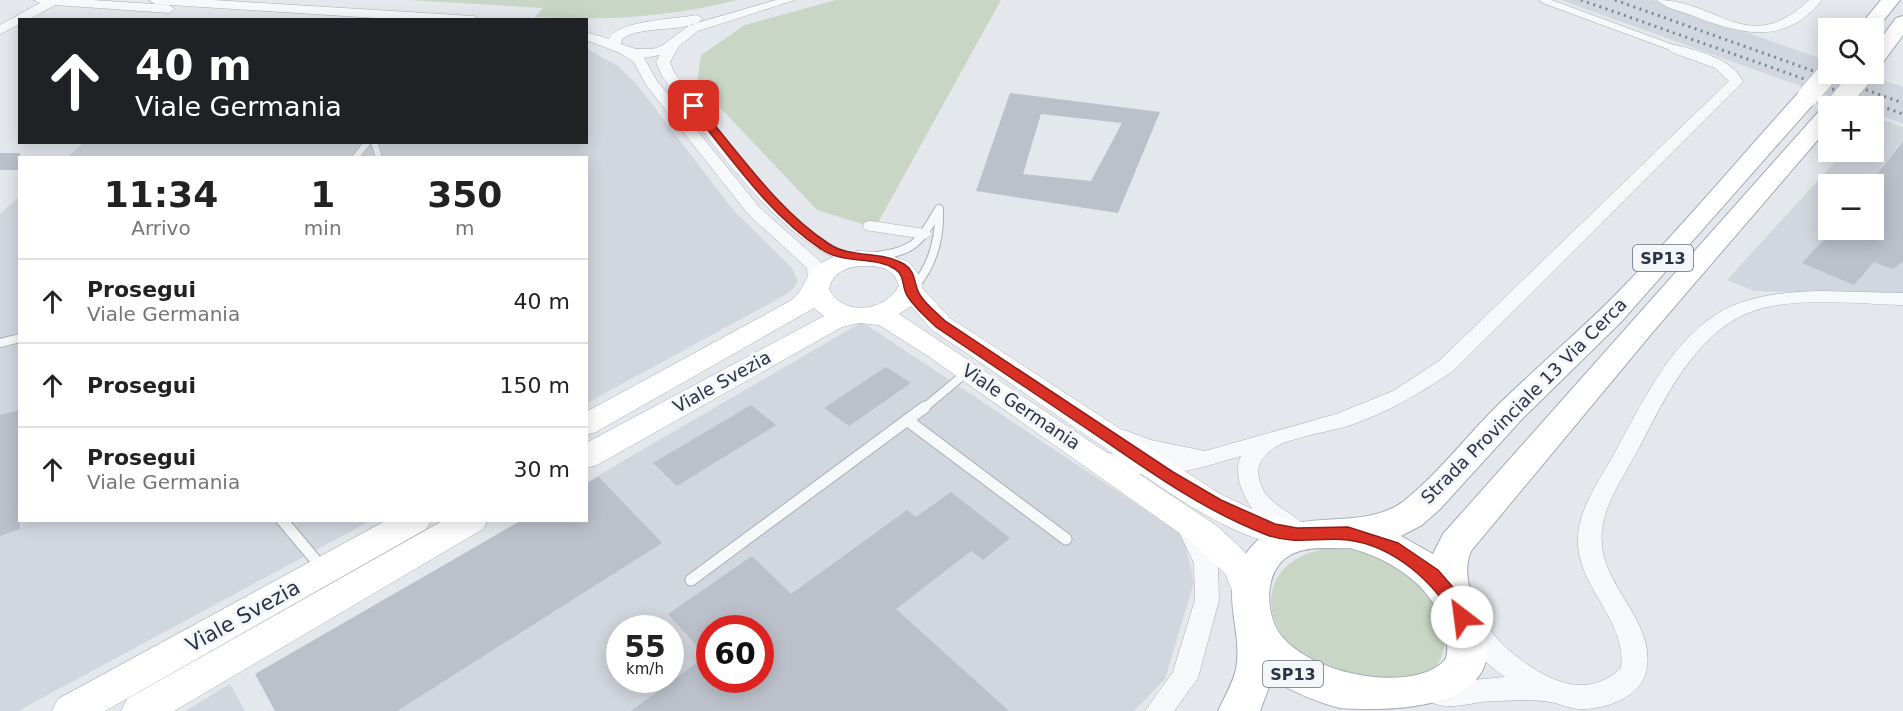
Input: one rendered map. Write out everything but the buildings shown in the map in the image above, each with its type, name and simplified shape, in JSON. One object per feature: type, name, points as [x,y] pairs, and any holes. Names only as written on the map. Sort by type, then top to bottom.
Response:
[{"type":"main road","points":[[1875,18],[1890,0]]},
{"type":"main road","points":[[1884,48],[1903,22]]},
{"type":"main road","points":[[1844,96],[1855,84]]},
{"type":"main road","name":"Strada Provinciale 13 Via Cerca","points":[[1239,711],[1256,669],[1251,606],[1254,572],[1265,555],[1286,541],[1326,534],[1362,533],[1382,528],[1407,517],[1421,506],[1510,412],[1613,314],[1818,105]]},
{"type":"main road","name":"Strada Provinciale 13 Via Cerca","points":[[1251,606],[1264,642],[1290,672],[1343,708],[1404,709],[1424,704],[1442,695],[1460,676],[1466,659],[1467,637],[1448,584],[1447,572],[1450,557],[1456,544],[1641,326],[1818,105]]},
{"type":"main road","name":"Strada Provinciale 13 Via Cerca","points":[[1326,534],[1383,543],[1418,563],[1445,588],[1459,611]]},
{"type":"street","points":[[20,18],[50,0],[425,18]]},
{"type":"street","points":[[155,0],[301,13],[328,18]]},
{"type":"street","points":[[301,13],[316,0]]},
{"type":"street","points":[[588,26],[648,27],[686,22],[763,0]]},
{"type":"street","points":[[620,49],[652,52],[675,42],[699,26],[789,0]]},
{"type":"street","points":[[1663,0],[1735,24],[1758,28],[1782,26],[1816,0]]},
{"type":"street","points":[[0,30],[18,19]]},
{"type":"street","points":[[588,37],[620,49],[641,63],[651,82],[754,210],[815,266],[818,276],[817,295],[826,305],[840,312],[861,315],[893,308],[904,300],[910,290],[909,277],[900,267],[885,260],[844,256],[828,249],[803,229],[762,189],[667,73],[663,62],[678,34],[673,30],[648,27],[618,35],[620,49]]},
{"type":"street","points":[[1155,468],[1177,466],[1269,442],[1381,406],[1424,381],[1464,350],[1736,82],[1732,74],[1720,66],[1676,49]]},
{"type":"street","points":[[872,226],[931,236]]},
{"type":"street","points":[[817,283],[822,274],[835,264],[866,258]]},
{"type":"street","name":"Viale Svezia","points":[[588,424],[799,307],[809,299],[817,283]]},
{"type":"street","name":"Viale Germania","points":[[910,290],[941,324],[1093,441],[1175,512],[1214,542],[1238,566],[1247,581],[1251,606]]},
{"type":"street","points":[[1459,611],[1479,639],[1500,659],[1522,675],[1565,695],[1595,697],[1617,688],[1634,673],[1635,645],[1597,574],[1590,545],[1591,522],[1649,406],[1700,339],[1739,309],[1768,302],[1903,299]]},
{"type":"street","name":"Viale Svezia","points":[[588,456],[811,332],[839,319],[861,315]]},
{"type":"street","name":"Viale Germania","points":[[861,315],[892,321],[967,372],[1093,441],[1155,468],[1200,496],[1248,520],[1279,532],[1326,534]]},
{"type":"street","points":[[1093,441],[1140,445],[1187,455],[1215,456]]},
{"type":"street","points":[[1269,442],[1250,457],[1248,474],[1252,490],[1267,510],[1282,523],[1326,534]]},
{"type":"street","name":"Viale Germania","points":[[1158,711],[1183,684],[1207,600],[1207,568],[1201,548],[1175,512]]},
{"type":"street","name":"Viale Svezia","points":[[71,711],[411,522]]},
{"type":"street","name":"Viale Svezia","points":[[140,711],[469,522]]},
{"type":"street","points":[[1442,695],[1491,689],[1553,690]]},
{"type":"lane","points":[[1543,0],[1676,49]]},
{"type":"lane","points":[[357,156],[366,144]]},
{"type":"lane","points":[[866,258],[908,250],[931,236]]},
{"type":"lane","points":[[910,290],[922,278],[931,236]]},
{"type":"lane","points":[[0,343],[18,338]]},
{"type":"lane","points":[[691,580],[941,395],[967,372]]},
{"type":"lane","points":[[907,420],[1066,539]]},
{"type":"lane","points":[[284,522],[324,570]]},
{"type":"shaded area","points":[[1561,0],[1653,0],[1818,58],[1818,84],[1884,84],[1884,80],[1903,87],[1903,124],[1884,117],[1884,96],[1828,96]]},
{"type":"shaded area","points":[[588,50],[618,66],[638,86],[733,210],[792,268],[798,281],[785,295],[588,402],[588,156],[69,156],[82,144],[588,144]]},
{"type":"shaded area","points":[[1884,120],[1903,127],[1903,296],[1754,291],[1727,280],[1818,180],[1818,240],[1884,240],[1884,174],[1824,174],[1835,162],[1884,162]]},
{"type":"shaded area","points":[[18,198],[18,522],[368,522],[18,711],[0,711],[0,214]]},
{"type":"shaded area","points":[[862,322],[1183,535],[1194,582],[1165,679],[1134,711],[284,711],[261,671],[518,522],[588,522],[588,481]]},
{"type":"shaded area","points":[[230,684],[245,711],[185,711]]},
{"type":"green space","points":[[409,0],[737,0],[662,14],[586,18],[535,17],[543,8]]},
{"type":"green space","points":[[836,0],[1001,0],[875,228],[817,210],[697,83],[701,55],[745,25]]},
{"type":"green space","points":[[1336,548],[1363,553],[1390,563],[1418,584],[1430,598],[1439,613],[1444,628],[1445,645],[1440,661],[1428,676],[1346,683],[1290,645],[1278,628],[1272,611],[1272,595],[1276,580],[1286,567],[1299,558],[1316,551]]},
{"type":"railway","points":[[1581,0],[1903,114]]},
{"type":"railway","points":[[1615,0],[1903,103]]},
{"type":"route","points":[[694,106],[780,208],[824,246],[840,255],[889,261],[905,270],[911,284],[912,295],[941,324],[1167,476],[1216,505],[1272,530],[1297,534],[1328,532],[1348,534],[1383,543],[1418,563],[1432,575],[1445,588],[1462,617]]}]
